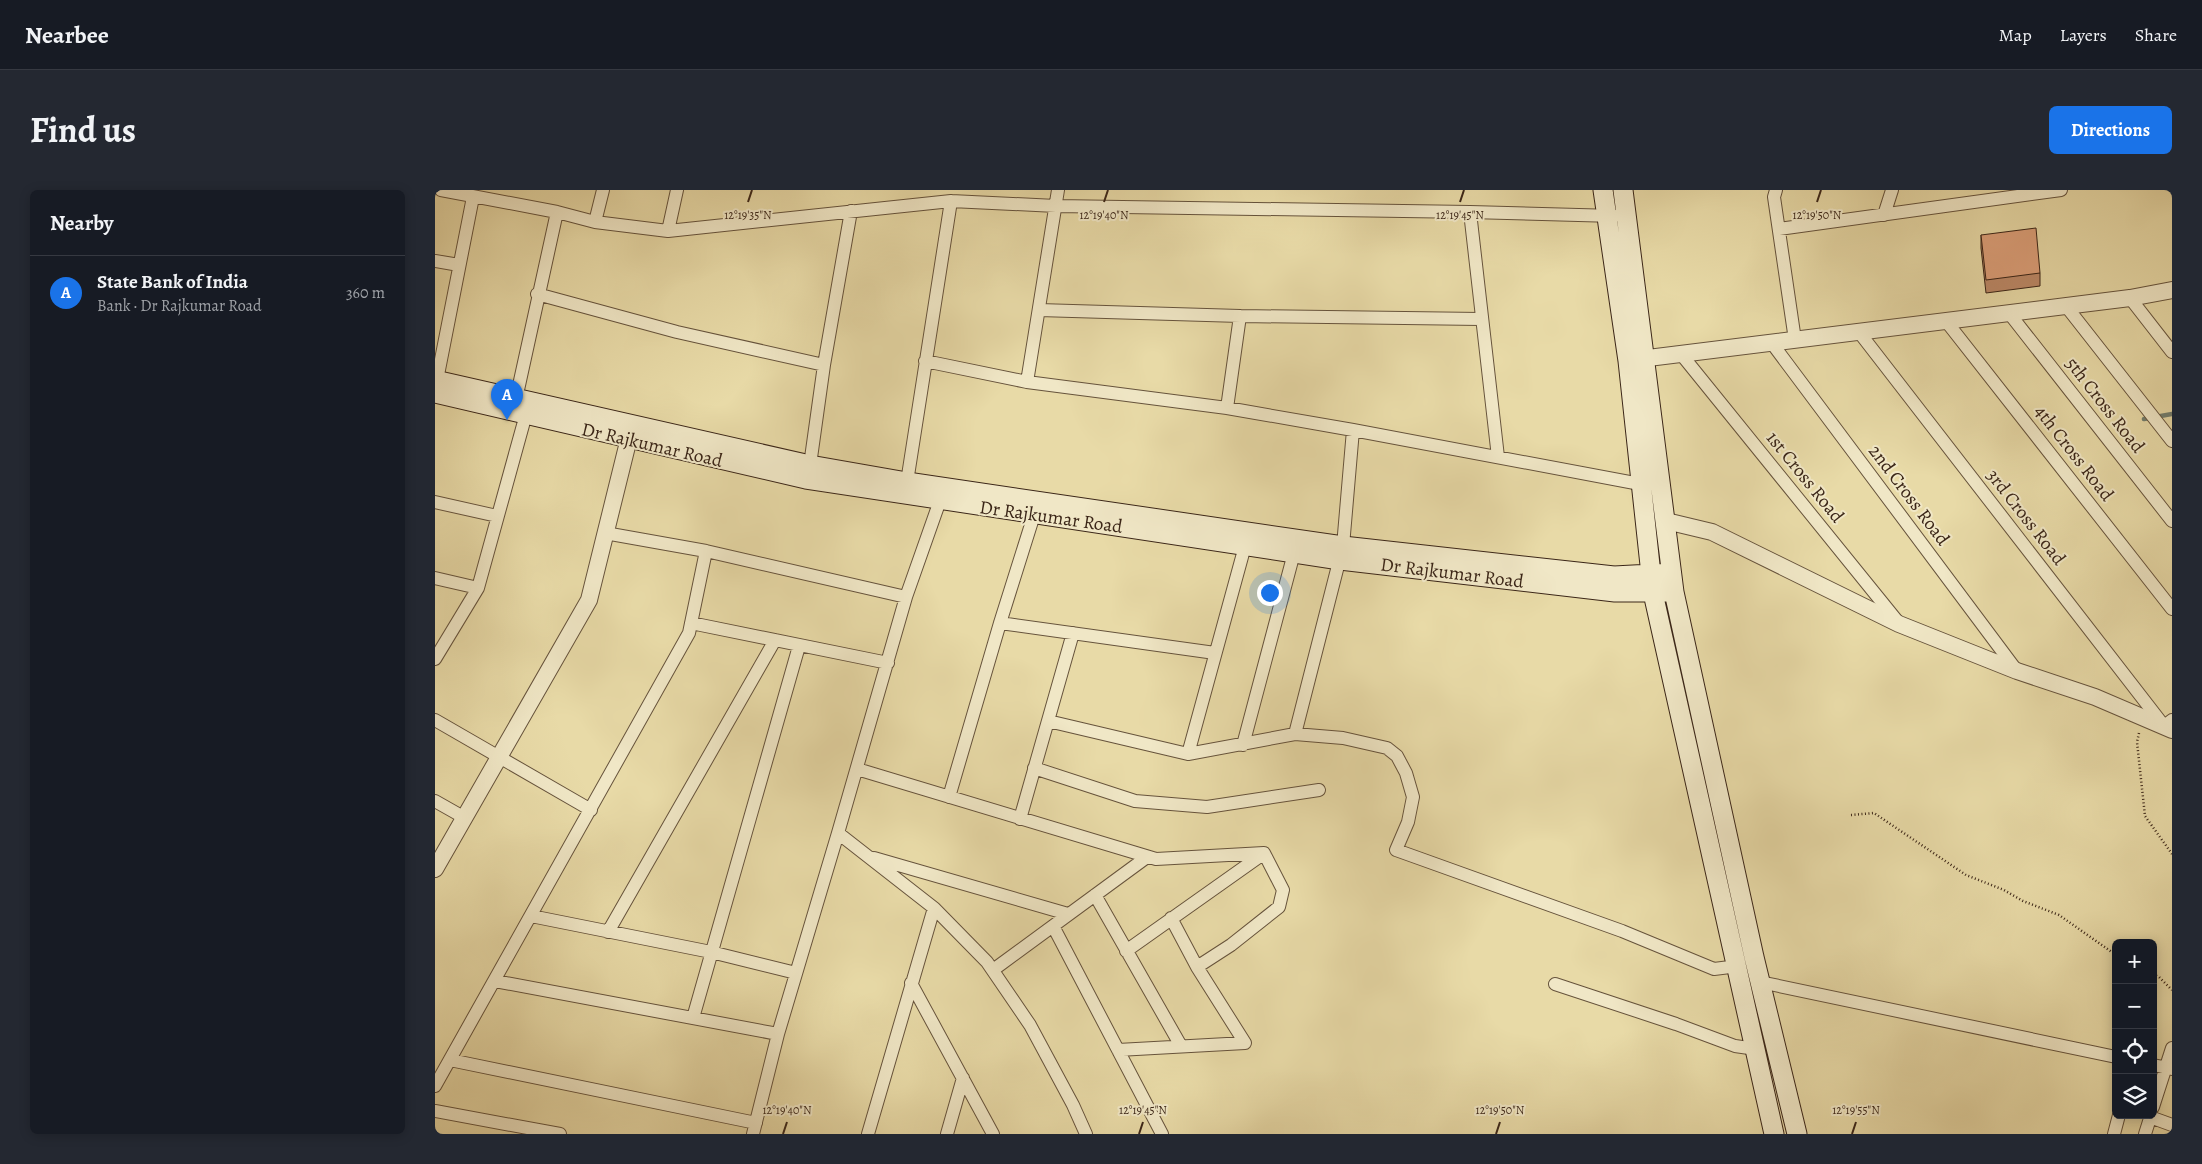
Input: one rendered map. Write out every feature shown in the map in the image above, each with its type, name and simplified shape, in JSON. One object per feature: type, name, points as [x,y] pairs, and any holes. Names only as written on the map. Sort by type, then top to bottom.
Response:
[{"type":"main road","points":[[1603,190],[1637,359],[1666,521],[1674,592],[1760,982],[1797,1134]]},
{"type":"main road","points":[[1623,190],[1637,359],[1640,484],[1651,584],[1738,966],[1774,1134]]},
{"type":"main road","name":"Dr Rajkumar Road","points":[[436,384],[524,405],[806,479],[942,494],[1341,553],[1614,576],[1651,584],[1674,592]]},
{"type":"main road","name":"Dr Rajkumar Road","points":[[631,433],[907,482],[942,494],[1034,515],[1294,553],[1341,553]]},
{"type":"main road","name":"Dr Rajkumar Road","points":[[1651,584],[1671,573]]},
{"type":"street","points":[[441,190],[557,212],[595,222],[668,231],[951,201],[1056,206],[1626,216]]},
{"type":"street","points":[[595,222],[603,190]]},
{"type":"street","points":[[668,231],[677,190]]},
{"type":"street","points":[[1027,382],[1058,190]]},
{"type":"street","points":[[1776,190],[1774,198],[1795,340]]},
{"type":"street","points":[[1884,214],[1892,190]]},
{"type":"street","points":[[1779,229],[2061,190]]},
{"type":"street","points":[[436,384],[473,197]]},
{"type":"street","points":[[907,482],[951,201]]},
{"type":"street","points":[[810,465],[824,366],[851,211]]},
{"type":"street","points":[[435,659],[478,588],[524,405],[537,294],[557,212]]},
{"type":"street","points":[[1470,212],[1498,456]]},
{"type":"street","points":[[435,261],[459,265]]},
{"type":"street","points":[[1637,359],[2130,298],[2172,290]]},
{"type":"street","points":[[537,294],[677,332],[824,366]]},
{"type":"street","points":[[2130,298],[2172,352]]},
{"type":"street","points":[[2066,306],[2172,441]]},
{"type":"street","points":[[1039,310],[1240,316],[1481,319]]},
{"type":"street","name":"5th Cross Road","points":[[2009,313],[2172,521]]},
{"type":"street","points":[[1227,408],[1240,316]]},
{"type":"street","name":"4th Cross Road","points":[[1946,321],[2172,609]]},
{"type":"street","name":"3rd Cross Road","points":[[1859,332],[2169,725]]},
{"type":"street","name":"2nd Cross Road","points":[[1771,342],[2017,671]]},
{"type":"street","name":"1st Cross Road","points":[[1681,354],[1899,624]]},
{"type":"street","points":[[925,361],[1027,382],[1227,408],[1498,456],[1640,484]]},
{"type":"street","points":[[1295,734],[1341,553],[1353,430]]},
{"type":"street","points":[[436,866],[589,600],[631,433]]},
{"type":"street","points":[[450,1060],[755,1128],[778,1034],[839,833],[906,597],[942,494]]},
{"type":"street","points":[[435,502],[497,516]]},
{"type":"street","points":[[949,797],[1034,515]]},
{"type":"street","points":[[1666,521],[1712,532],[1899,624],[2017,671],[2095,697],[2169,725]]},
{"type":"street","points":[[605,533],[706,551],[906,597]]},
{"type":"street","points":[[1188,754],[1245,546]]},
{"type":"street","points":[[435,1086],[689,633],[706,551]]},
{"type":"street","points":[[1243,745],[1294,553]]},
{"type":"street","points":[[435,578],[478,588]]},
{"type":"street","points":[[691,623],[888,664]]},
{"type":"street","points":[[1000,623],[1215,653]]},
{"type":"street","points":[[1020,819],[1073,633]]},
{"type":"street","points":[[608,932],[775,640]]},
{"type":"street","points":[[693,1018],[799,646]]},
{"type":"street","points":[[435,720],[591,810]]},
{"type":"street","points":[[1048,721],[1188,754],[1295,734],[1371,742],[1387,748],[1397,756],[1406,773],[1413,797],[1408,822],[1396,850],[1622,931],[1714,969],[1738,966]]},
{"type":"street","points":[[1034,768],[1135,801],[1207,807],[1319,790]]},
{"type":"street","points":[[857,769],[1156,859],[1264,853]]},
{"type":"street","points":[[435,801],[465,818]]},
{"type":"street","points":[[839,833],[934,908],[993,970],[1030,1025],[1087,1134]]},
{"type":"street","points":[[1126,951],[1264,853]]},
{"type":"street","points":[[1197,967],[1231,945],[1279,907],[1283,890],[1264,853]]},
{"type":"street","points":[[867,856],[1068,914]]},
{"type":"street","points":[[993,970],[1147,856]]},
{"type":"street","points":[[1095,895],[1181,1046]]},
{"type":"street","points":[[868,1134],[934,908]]},
{"type":"street","points":[[531,916],[711,952],[796,973]]},
{"type":"street","points":[[1118,1050],[1245,1043],[1197,967],[1171,918]]},
{"type":"street","points":[[1053,926],[1162,1134]]},
{"type":"street","points":[[495,981],[778,1034]]},
{"type":"street","points":[[1760,982],[2112,1056]]},
{"type":"street","points":[[911,983],[993,1134]]},
{"type":"street","points":[[1555,984],[1676,1024],[1735,1046],[1756,1049]]},
{"type":"street","points":[[2157,1098],[2169,1068],[2172,1048]]},
{"type":"street","points":[[947,1134],[963,1078]]},
{"type":"street","points":[[435,1110],[560,1134]]},
{"type":"street","points":[[2157,1116],[2172,1124]]},
{"type":"street","points":[[2114,1134],[2118,1119]]},
{"type":"street","points":[[2145,1134],[2149,1119]]},
{"type":"path","points":[[2141,716],[2137,742],[2145,816],[2172,854]]},
{"type":"path","points":[[1851,815],[1874,813],[1966,874],[2004,890],[2023,901],[2059,915],[2112,952]]},
{"type":"path","points":[[2157,975],[2172,990]]},
{"type":"building","points":[[2036,228],[2040,273],[1986,280],[1981,235]]},
{"type":"waterway","points":[[2144,419],[2172,414]]},
{"type":"place","name":"State Bank of India","points":[[507,420]]}]
